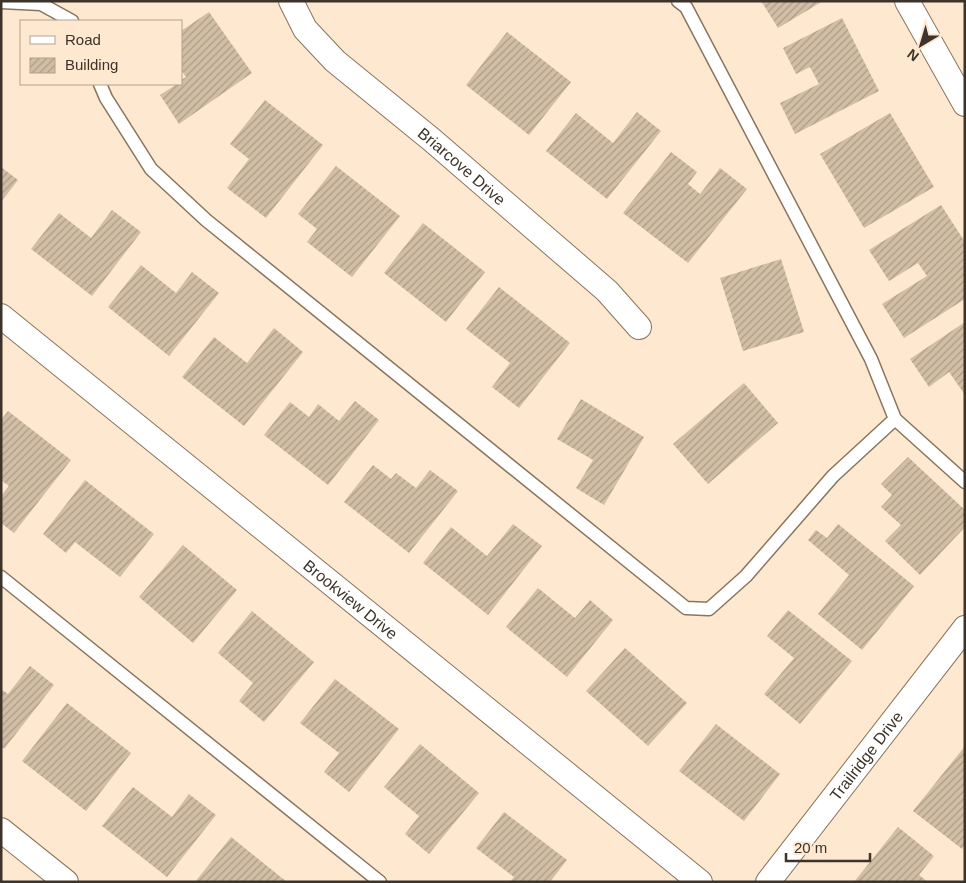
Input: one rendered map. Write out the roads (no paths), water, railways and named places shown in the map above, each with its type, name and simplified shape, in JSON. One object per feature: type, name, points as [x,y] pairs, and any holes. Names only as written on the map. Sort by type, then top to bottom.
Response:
[{"type":"street","name":"Briarcove Drive","points":[[291,1],[305,29],[335,61],[432,140],[606,291],[639,327]]},
{"type":"street","points":[[907,1],[965,104]]},
{"type":"street","name":"Brookview Drive","points":[[1,316],[700,882]]},
{"type":"street","name":"Trailridge Drive","points":[[768,882],[965,628]]},
{"type":"street","points":[[1,830],[66,882]]},
{"type":"lane","points":[[678,1],[686,7],[871,359],[894,419],[965,482]]},
{"type":"lane","points":[[1,2],[42,4],[70,20]]},
{"type":"lane","points":[[100,85],[106,98],[151,169],[206,220],[686,608],[709,609],[746,576],[833,476],[894,419]]},
{"type":"lane","points":[[1,577],[380,882]]}]
